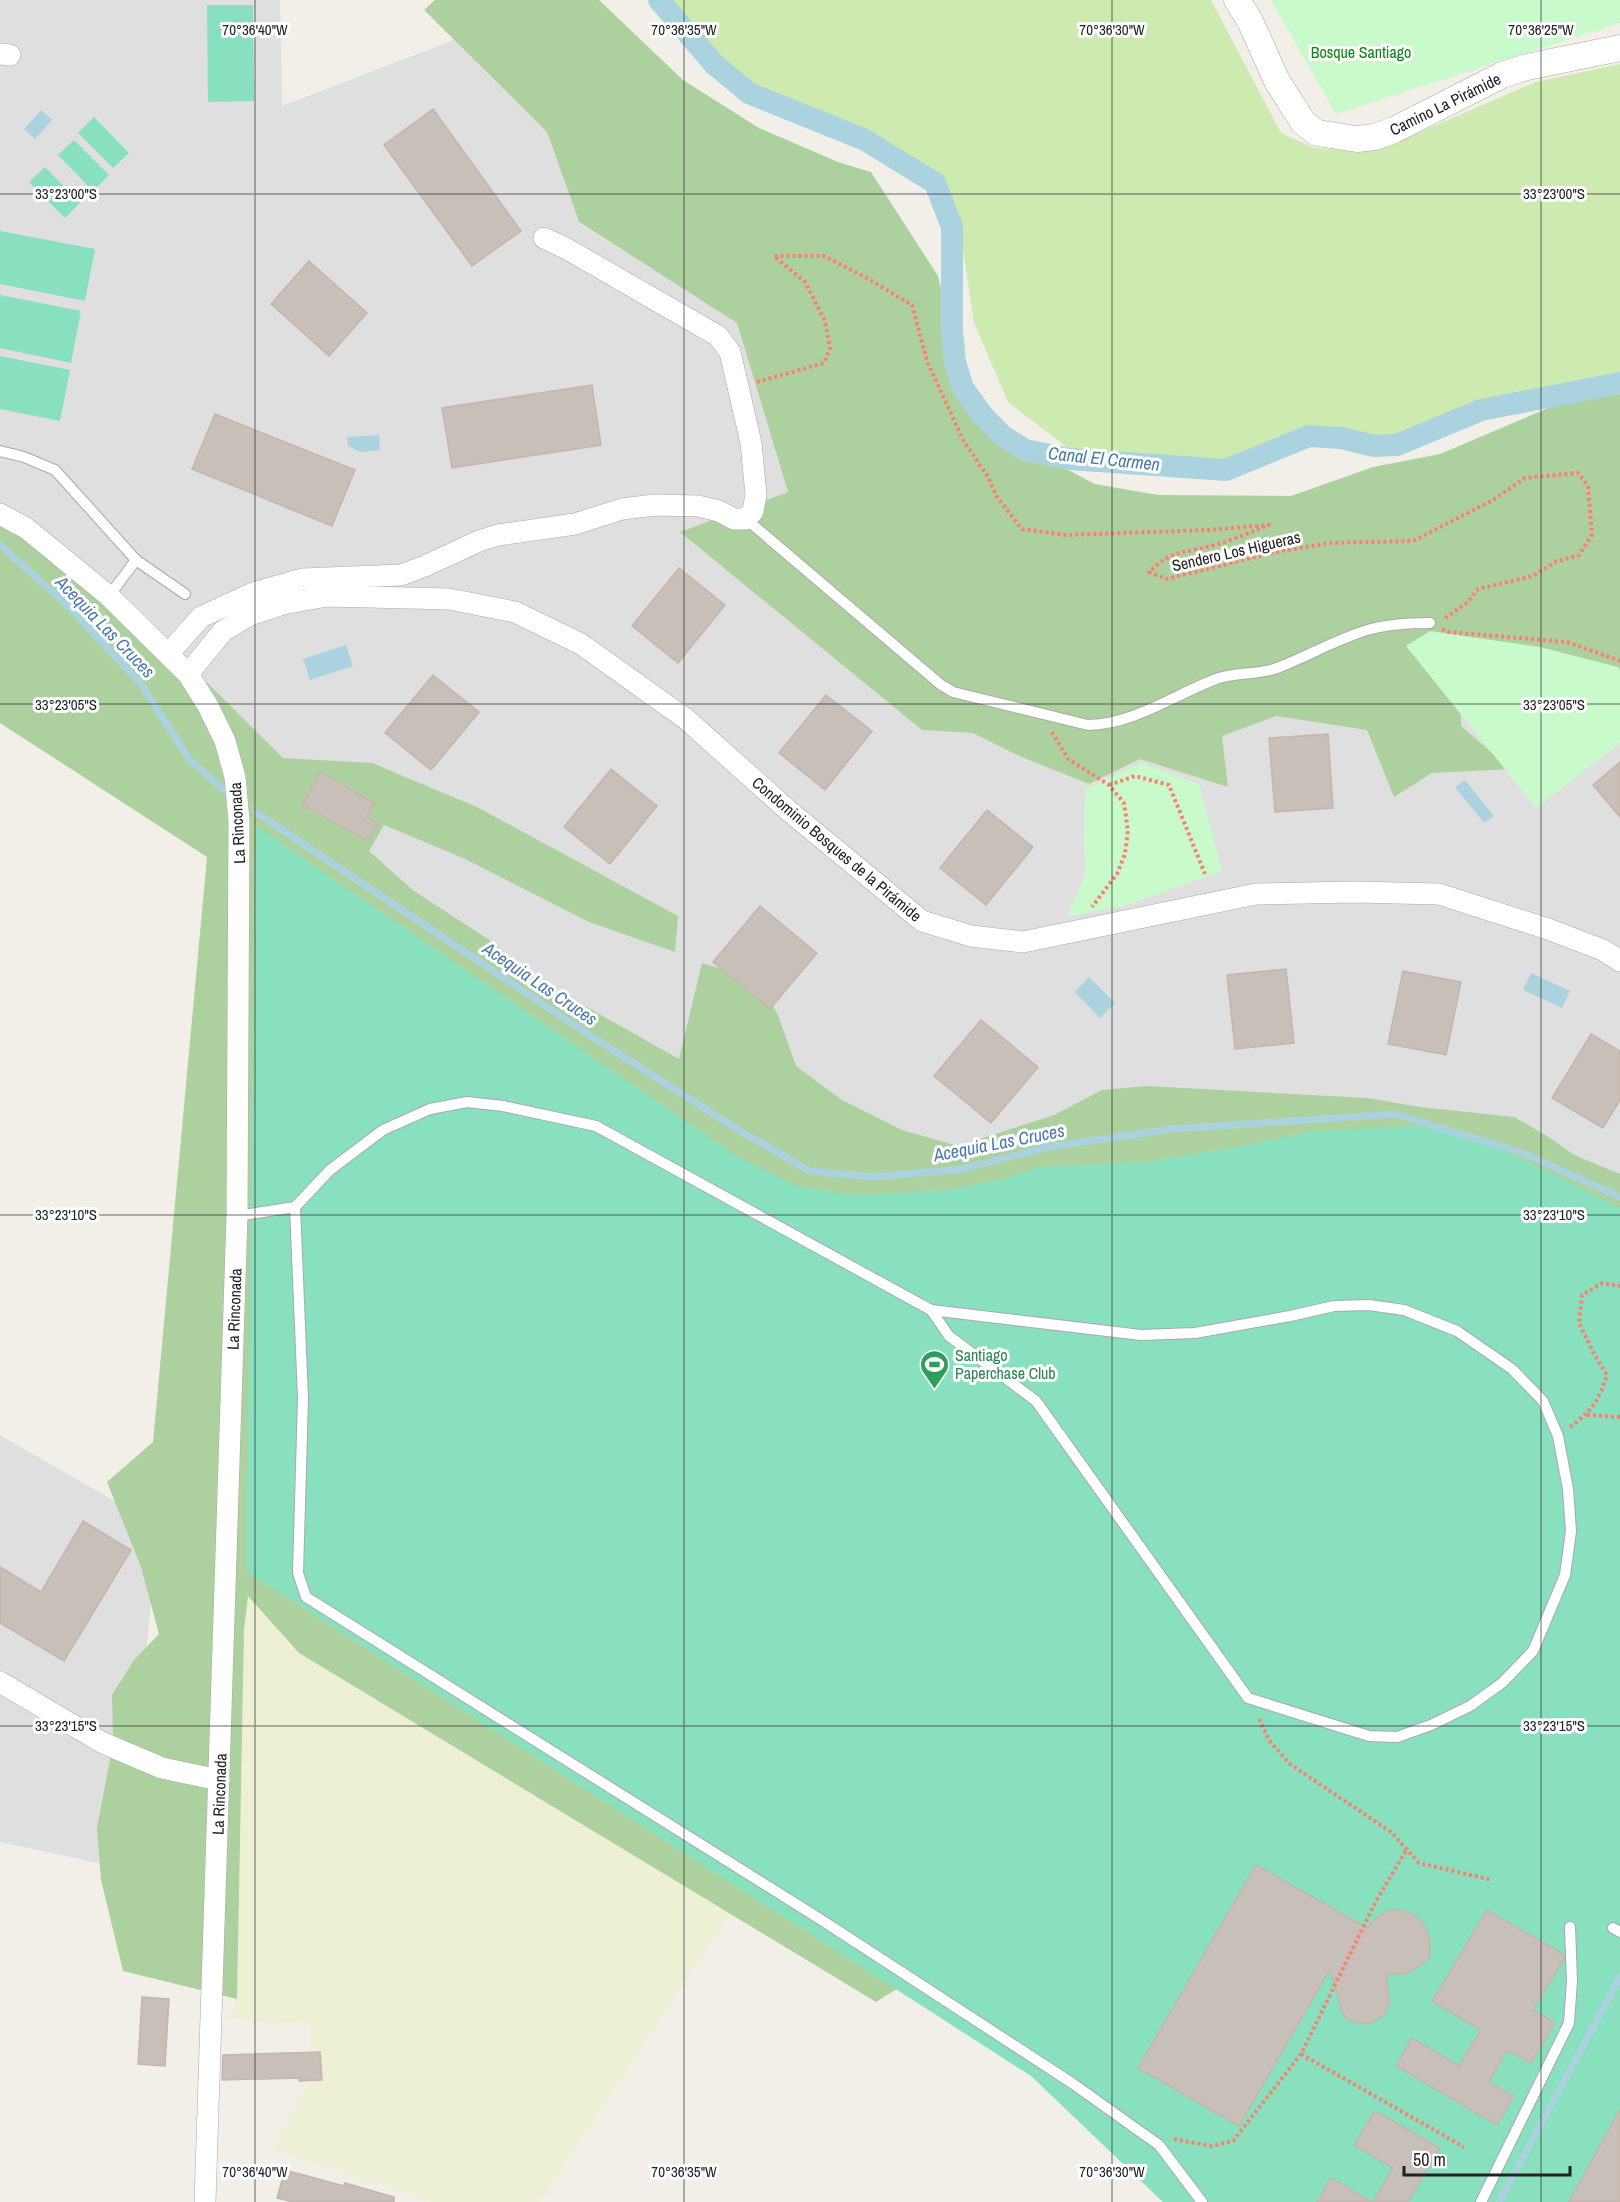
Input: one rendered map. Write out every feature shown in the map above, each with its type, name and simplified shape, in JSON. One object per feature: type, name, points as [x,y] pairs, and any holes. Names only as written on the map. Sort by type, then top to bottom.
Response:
[{"type":"street","name":"Camino La Pirámide","points":[[1237,0],[1250,21],[1277,81],[1303,122],[1317,133],[1357,139],[1375,137],[1396,129],[1502,75],[1527,67],[1620,48]]},
{"type":"street","points":[[168,654],[201,617],[253,593],[302,579],[401,575],[498,535],[575,524],[622,509],[644,506],[698,506],[718,511],[734,519],[746,519],[753,511],[755,484],[751,443],[730,352],[718,336],[544,238]]},
{"type":"street","name":"La Rinconada","points":[[0,514],[26,528],[109,596],[188,674],[208,706],[225,741],[236,777],[239,821],[237,1216],[205,2202]]},
{"type":"street","name":"Condominio Bosques de la Pirámide","points":[[188,674],[223,631],[250,615],[283,604],[327,597],[449,599],[515,612],[581,644],[686,719],[789,811],[922,921],[971,936],[1023,942],[1256,894],[1354,892],[1439,894],[1548,928],[1603,950],[1620,961]]},
{"type":"street","points":[[0,1682],[103,1743],[162,1768],[219,1780]]},
{"type":"lane","points":[[0,451],[24,457],[55,470],[136,560],[185,594]]},
{"type":"lane","points":[[746,519],[940,684],[953,692],[1088,725],[1108,724],[1128,718],[1217,678],[1271,670],[1370,629],[1430,623]]},
{"type":"lane","points":[[109,596],[136,560]]},
{"type":"lane","points":[[237,1216],[295,1207],[330,1170],[383,1130],[430,1109],[466,1102],[503,1106],[596,1126],[931,1310],[1141,1335],[1195,1334],[1334,1305],[1369,1305],[1404,1310],[1457,1331],[1512,1369],[1543,1401],[1558,1436],[1568,1489],[1571,1531],[1565,1575],[1533,1651],[1502,1683],[1470,1706],[1431,1725],[1397,1737],[1369,1736],[1248,1698],[1036,1401],[949,1336],[931,1310]]},
{"type":"lane","points":[[295,1207],[303,1398],[298,1573],[306,1597],[820,1918],[1072,2083],[1159,2145],[1202,2202]]},
{"type":"lane","points":[[1481,2202],[1569,2023],[1572,1981],[1570,1927]]},
{"type":"path","name":"Sendero Los Higueras","points":[[750,384],[824,363],[830,348],[825,321],[805,282],[774,256],[824,256],[912,305],[927,362],[963,440],[988,477],[998,497],[1022,529],[1066,536],[1269,525],[1212,546],[1183,550],[1160,562],[1149,572],[1167,579],[1271,554],[1329,543],[1413,541],[1493,500],[1525,478],[1578,473],[1588,486],[1592,527],[1592,536],[1579,555],[1555,562],[1533,576],[1478,589],[1468,602],[1440,622],[1430,623]]},
{"type":"path","points":[[1430,623],[1449,632],[1567,642],[1620,661]]},
{"type":"path","points":[[1040,713],[1068,759],[1109,786],[1124,803],[1128,831],[1125,854],[1117,874],[1088,912]]},
{"type":"path","points":[[1109,786],[1135,776],[1169,786],[1205,874]]},
{"type":"path","points":[[1558,1436],[1587,1415],[1601,1396],[1607,1375],[1579,1323],[1582,1295],[1602,1283],[1620,1286]]},
{"type":"path","points":[[1587,1415],[1620,1417]]},
{"type":"path","points":[[1248,1698],[1269,1740],[1290,1764],[1391,1833],[1419,1863],[1492,1880]]},
{"type":"path","points":[[1144,2134],[1211,2146],[1233,2141],[1301,2054],[1376,1901],[1407,1849]]},
{"type":"path","points":[[1301,2054],[1464,2146]]},
{"type":"shaded area","points":[[0,0],[280,0],[282,106],[454,40],[547,132],[579,223],[737,322],[788,492],[1620,685],[1620,1187],[903,1187],[214,798],[0,523]]},
{"type":"shaded area","points":[[0,1435],[158,1526],[126,1869],[0,1842]]},
{"type":"green space","points":[[435,0],[599,0],[683,80],[759,128],[838,162],[871,172],[938,276],[948,318],[947,338],[989,413],[1038,454],[1095,484],[1158,495],[1291,496],[1373,467],[1440,454],[1553,406],[1620,392],[1620,698],[1460,685],[1461,726],[1511,769],[1432,773],[1394,797],[1367,730],[1276,716],[1222,736],[1228,787],[1140,759],[1089,784],[1019,756],[973,733],[922,730],[680,532],[788,492],[737,323],[579,222],[547,132],[424,10]]},
{"type":"green space","points":[[668,0],[1211,0],[1281,133],[1314,148],[1364,151],[1383,148],[1536,82],[1620,64],[1620,375],[1482,403],[1414,440],[1307,443],[1255,465],[1204,465],[1073,452],[1008,402],[974,323],[959,223],[916,176],[851,138],[767,106],[686,31]]},
{"type":"green space","name":"Bosque Santiago","points":[[1271,0],[1620,0],[1620,23],[1336,114]]},
{"type":"green space","points":[[207,5],[253,5],[254,101],[208,102]]},
{"type":"green space","points":[[94,117],[129,153],[113,168],[78,133]]},
{"type":"green space","points":[[74,140],[109,175],[93,191],[58,155]]},
{"type":"green space","points":[[45,167],[80,203],[65,218],[29,182]]},
{"type":"green space","points":[[0,231],[95,249],[85,301],[0,284]]},
{"type":"green space","points":[[0,295],[81,311],[71,363],[0,348]]},
{"type":"green space","points":[[0,356],[70,370],[60,421],[0,409]]},
{"type":"green space","name":"Santiago Paperchase Club","points":[[0,523],[100,576],[283,758],[372,763],[477,807],[678,916],[675,952],[589,922],[463,858],[384,825],[369,851],[414,891],[488,939],[539,980],[679,1059],[702,963],[756,979],[778,1015],[796,1066],[842,1100],[902,1130],[958,1146],[1054,1115],[1102,1090],[1147,1086],[1367,1098],[1420,1107],[1514,1117],[1549,1137],[1574,1155],[1620,1174],[1620,1752],[951,1955],[876,2002],[299,1653],[248,1596],[244,1630],[237,1999],[123,1971],[101,1880],[97,1828],[113,1743],[112,1695],[134,1660],[159,1634],[141,1567],[107,1482],[153,1442],[207,857],[0,723]]},
{"type":"green space","points":[[1430,631],[1540,647],[1618,667],[1620,670],[1620,743],[1536,808],[1406,646]]},
{"type":"green space","points":[[1141,763],[1199,784],[1222,871],[1124,906],[1066,917],[1086,869],[1085,789]]},
{"type":"green space","name":"Santiago Paperchase Club","points":[[256,826],[735,1155],[795,1185],[848,1195],[950,1190],[1003,1179],[1040,1167],[1146,1162],[1242,1146],[1312,1131],[1421,1126],[1475,1139],[1525,1160],[1620,1208],[1620,2202],[1163,2202],[1031,2076],[246,1571]]},
{"type":"green space","points":[[247,1595],[299,1653],[730,1914],[540,2202],[433,2202],[272,2149],[310,2078],[309,2024],[229,2019],[237,1999],[244,1630]]},
{"type":"water","points":[[41,110],[52,120],[35,139],[24,129]]},
{"type":"water","points":[[379,435],[380,450],[361,452],[348,446],[347,437]]},
{"type":"water","points":[[346,645],[353,666],[310,680],[303,659]]},
{"type":"water","points":[[1465,780],[1494,816],[1484,823],[1455,787]]},
{"type":"water","points":[[1531,973],[1570,991],[1562,1008],[1523,990]]},
{"type":"water","points":[[1089,977],[1115,1003],[1100,1018],[1075,992]]},
{"type":"building","points":[[433,109],[521,231],[472,266],[384,145]]},
{"type":"building","points":[[309,261],[367,313],[329,356],[271,304]]},
{"type":"building","points":[[592,385],[601,445],[452,468],[442,408]]},
{"type":"building","points":[[215,414],[355,470],[332,526],[192,469]]},
{"type":"building","points":[[679,568],[725,605],[678,663],[632,626]]},
{"type":"building","points":[[433,675],[479,712],[431,770],[385,733]]},
{"type":"building","points":[[826,695],[872,731],[825,790],[779,753]]},
{"type":"building","points":[[1328,734],[1333,808],[1275,812],[1269,738]]},
{"type":"building","points":[[1620,762],[1620,817],[1593,785]]},
{"type":"building","points":[[611,769],[657,806],[610,864],[564,827]]},
{"type":"building","points":[[320,772],[375,803],[367,817],[378,823],[368,841],[302,805]]},
{"type":"building","points":[[987,810],[1033,847],[986,905],[940,868]]},
{"type":"building","points":[[760,906],[817,953],[770,1009],[713,962]]},
{"type":"building","points":[[1286,969],[1294,1043],[1235,1049],[1227,975]]},
{"type":"building","points":[[1403,971],[1461,982],[1446,1055],[1388,1044]]},
{"type":"building","points":[[981,1020],[1038,1067],[991,1123],[934,1076]]},
{"type":"building","points":[[1591,1034],[1620,1051],[1620,1100],[1603,1128],[1552,1098]]},
{"type":"building","points":[[83,1521],[131,1550],[64,1661],[0,1623],[0,1567],[41,1592]]},
{"type":"building","points":[[1256,1865],[1367,1928],[1377,1917],[1386,1912],[1397,1910],[1417,1917],[1429,1935],[1430,1958],[1412,1971],[1402,1974],[1386,1974],[1389,2002],[1387,2009],[1383,2016],[1369,2024],[1353,2023],[1346,2018],[1330,1969],[1239,2126],[1138,2068]]},
{"type":"building","points":[[1487,1910],[1563,1954],[1564,1959],[1533,2010],[1555,2023],[1531,2063],[1507,2050],[1489,2082],[1514,2096],[1497,2125],[1396,2066],[1412,2038],[1459,2066],[1481,2030],[1432,2001]]},
{"type":"building","points":[[142,1997],[169,1999],[165,2066],[138,2064]]},
{"type":"building","points":[[320,2052],[322,2080],[299,2081],[299,2078],[222,2080],[223,2055]]},
{"type":"building","points":[[1620,2109],[1620,2202],[1569,2202]]},
{"type":"building","points":[[1375,2111],[1440,2148],[1408,2202],[1373,2202],[1393,2168],[1354,2145]]},
{"type":"building","points":[[285,2170],[344,2186],[345,2183],[394,2197],[394,2202],[293,2202],[277,2198]]},
{"type":"building","points":[[1331,2178],[1372,2202],[1317,2202]]},
{"type":"waterway","name":"Canal El Carmen","points":[[659,0],[715,65],[749,93],[865,140],[935,183],[952,227],[952,330],[955,362],[963,388],[983,416],[1003,436],[1025,450],[1070,459],[1226,470],[1309,436],[1341,438],[1374,446],[1397,445],[1481,410],[1620,383]]},
{"type":"waterway","name":"Acequia Las Cruces","points":[[0,545],[66,604],[141,684],[189,759],[226,792]]},
{"type":"waterway","name":"Acequia Las Cruces","points":[[257,813],[591,1036],[740,1131],[810,1171],[875,1177],[962,1169],[1047,1147],[1172,1129],[1395,1114],[1523,1153],[1620,1197]]},
{"type":"waterway","points":[[1499,2202],[1620,1977]]},
{"type":"place","name":"Santiago Paperchase Club","points":[[934,1390]]}]
